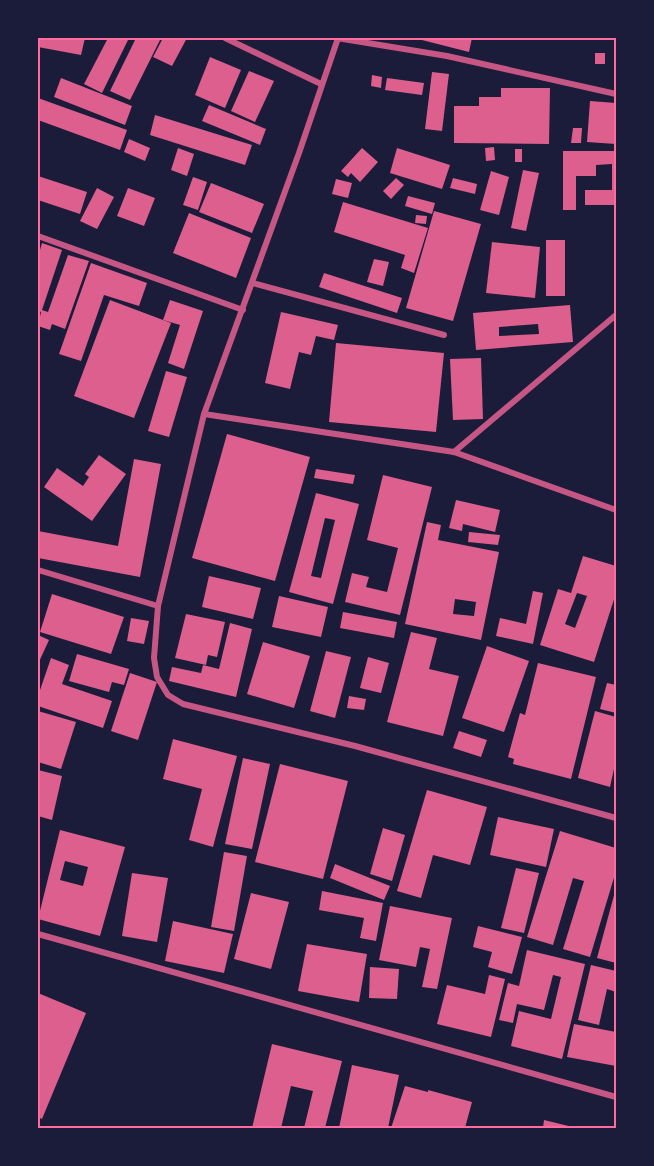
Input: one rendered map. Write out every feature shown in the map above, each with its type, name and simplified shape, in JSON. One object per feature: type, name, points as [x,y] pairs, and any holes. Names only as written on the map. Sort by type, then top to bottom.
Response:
[{"type":"street","points":[[225,38],[321,84]]},
{"type":"street","points":[[616,94],[447,56],[338,38],[253,283],[204,414],[158,606],[154,658],[157,677],[168,695],[183,704],[355,746],[616,818]]},
{"type":"street","points":[[38,236],[243,310]]},
{"type":"street","points":[[253,283],[444,336]]},
{"type":"street","points":[[454,452],[616,315]]},
{"type":"street","points":[[204,414],[454,452],[616,510]]},
{"type":"street","points":[[38,570],[158,606]]},
{"type":"street","points":[[38,934],[616,1097]]},
{"type":"building","points":[[38,38],[85,38],[81,55],[38,47]]},
{"type":"building","points":[[108,38],[129,38],[102,93],[84,84]]},
{"type":"building","points":[[136,38],[161,38],[130,100],[110,91]]},
{"type":"building","points":[[163,38],[187,38],[172,66],[153,57]]},
{"type":"building","points":[[414,38],[472,38],[469,52]]},
{"type":"building","points":[[595,53],[605,53],[605,64],[595,64]]},
{"type":"building","points":[[210,57],[241,70],[225,108],[195,95]]},
{"type":"building","points":[[249,71],[274,81],[255,122],[231,111]]},
{"type":"building","points":[[432,72],[449,74],[442,131],[425,129]]},
{"type":"building","points":[[372,75],[382,77],[381,88],[371,86]]},
{"type":"building","points":[[61,78],[132,106],[125,125],[54,97]]},
{"type":"building","points":[[387,78],[424,83],[422,95],[385,90]]},
{"type":"building","points":[[501,88],[550,88],[549,144],[454,143],[454,106],[479,106],[479,97],[501,97]]},
{"type":"building","points":[[38,98],[127,130],[120,150],[38,120]]},
{"type":"building","points":[[590,101],[616,103],[616,144],[587,142]]},
{"type":"building","points":[[209,105],[266,129],[260,145],[202,121]]},
{"type":"building","points":[[155,115],[252,145],[245,165],[150,135]]},
{"type":"building","points":[[573,128],[582,128],[581,143],[571,143]]},
{"type":"building","points":[[129,139],[150,148],[145,161],[124,152]]},
{"type":"building","points":[[494,147],[495,160],[486,161],[485,148]]},
{"type":"building","points":[[178,148],[194,154],[187,176],[171,170]]},
{"type":"building","points":[[362,148],[378,162],[360,182],[351,173],[348,177],[341,171]]},
{"type":"building","points":[[397,148],[450,165],[442,189],[390,173]]},
{"type":"building","points":[[515,149],[522,149],[522,162],[515,162]]},
{"type":"building","points":[[563,151],[616,151],[616,205],[585,205],[585,190],[612,190],[612,164],[596,165],[596,176],[576,176],[576,210],[563,210]]},
{"type":"building","points":[[523,170],[539,173],[526,231],[511,228]]},
{"type":"building","points":[[491,171],[509,177],[499,215],[480,210]]},
{"type":"building","points":[[38,176],[87,192],[80,214],[38,200]]},
{"type":"building","points":[[193,177],[207,182],[198,210],[183,205]]},
{"type":"building","points":[[396,178],[404,185],[391,199],[383,191]]},
{"type":"building","points":[[453,178],[477,184],[475,194],[450,188]]},
{"type":"building","points":[[336,179],[352,183],[348,198],[332,194]]},
{"type":"building","points":[[211,183],[264,204],[252,233],[199,212]]},
{"type":"building","points":[[97,188],[114,197],[97,229],[80,221]]},
{"type":"building","points":[[128,188],[155,198],[144,226],[117,216]]},
{"type":"building","points":[[408,196],[435,203],[432,214],[405,206]]},
{"type":"building","points":[[343,202],[428,228],[414,273],[401,268],[405,255],[334,232]]},
{"type":"building","points":[[434,211],[481,224],[453,321],[406,308]]},
{"type":"building","points":[[189,213],[251,238],[236,278],[173,253]]},
{"type":"building","points":[[416,215],[427,216],[426,224],[415,223]]},
{"type":"building","points":[[546,240],[565,240],[565,296],[546,296]]},
{"type":"building","points":[[492,242],[540,247],[535,298],[486,293]]},
{"type":"building","points":[[42,243],[62,250],[42,310],[48,312],[68,255],[89,261],[65,329],[52,324],[50,330],[38,326],[41,312],[38,311],[38,257]]},
{"type":"building","points":[[374,259],[389,262],[383,286],[367,282]]},
{"type":"building","points":[[91,263],[147,283],[139,306],[104,295],[81,361],[59,354]]},
{"type":"building","points":[[324,273],[402,298],[397,313],[319,287]]},
{"type":"building","points":[[110,300],[171,323],[134,418],[74,396]]},
{"type":"building","points":[[170,300],[203,311],[184,369],[168,363],[180,325],[163,320]]},
{"type":"building","points":[[570,305],[573,342],[476,350],[473,313]],"holes":[[[538,324],[539,334],[499,336],[499,327]]]},
{"type":"building","points":[[281,312],[338,325],[334,340],[316,336],[311,355],[299,352],[290,389],[265,383]]},
{"type":"building","points":[[336,343],[444,353],[436,432],[329,422]]},
{"type":"building","points":[[481,358],[483,419],[453,420],[450,359]]},
{"type":"building","points":[[166,371],[187,377],[169,437],[148,431]]},
{"type":"building","points":[[227,434],[310,457],[275,581],[192,558]]},
{"type":"building","points":[[99,455],[126,474],[92,521],[44,487],[57,468],[83,486],[89,477],[85,474]]},
{"type":"building","points":[[134,459],[161,464],[140,577],[38,558],[38,531],[118,546]]},
{"type":"building","points":[[316,469],[355,475],[353,484],[314,478]]},
{"type":"building","points":[[383,475],[432,487],[400,615],[345,602],[352,573],[369,577],[366,587],[387,592],[398,548],[367,540]]},
{"type":"building","points":[[316,493],[359,504],[333,604],[289,592]],"holes":[[[325,518],[335,520],[321,578],[311,576]]]},
{"type":"building","points":[[456,500],[500,510],[495,532],[463,524],[462,531],[449,528]]},
{"type":"building","points":[[427,522],[441,525],[438,540],[499,552],[481,640],[405,624]],"holes":[[[455,599],[476,602],[474,616],[453,614]]]},
{"type":"building","points":[[469,532],[500,535],[498,545],[468,542]]},
{"type":"building","points":[[583,556],[616,566],[616,593],[594,662],[540,645],[558,589],[571,593]],"holes":[[[577,593],[587,596],[575,628],[565,624]]]},
{"type":"building","points":[[209,576],[261,588],[253,619],[202,607]]},
{"type":"building","points":[[533,591],[543,593],[533,644],[496,636],[500,618],[526,624]]},
{"type":"building","points":[[52,594],[124,617],[111,654],[40,632]]},
{"type":"building","points":[[279,596],[328,607],[321,637],[272,627]]},
{"type":"building","points":[[343,612],[397,622],[394,638],[340,628]]},
{"type":"building","points":[[186,614],[225,622],[217,657],[208,655],[206,665],[175,658]]},
{"type":"building","points":[[131,618],[149,621],[144,644],[127,641]]},
{"type":"building","points":[[230,623],[252,629],[236,697],[169,681],[172,667],[201,673],[203,665],[219,669]]},
{"type":"building","points":[[411,632],[437,638],[429,669],[459,676],[443,736],[387,722]]},
{"type":"building","points":[[38,635],[49,640],[38,664]]},
{"type":"building","points":[[263,642],[310,656],[294,708],[247,694]]},
{"type":"building","points":[[487,646],[529,661],[504,732],[462,718]]},
{"type":"building","points":[[326,651],[351,657],[335,718],[310,711]]},
{"type":"building","points":[[77,654],[129,669],[124,685],[112,682],[109,692],[69,681]]},
{"type":"building","points":[[368,657],[389,663],[381,693],[360,688]]},
{"type":"building","points":[[51,658],[69,665],[62,684],[112,701],[103,728],[38,706],[38,696]]},
{"type":"building","points":[[538,663],[596,677],[571,779],[513,764],[514,759],[508,757],[520,713],[525,715]]},
{"type":"building","points":[[130,673],[157,682],[138,740],[111,731]]},
{"type":"building","points":[[607,683],[616,685],[616,713],[600,709]]},
{"type":"building","points":[[349,696],[366,699],[364,710],[347,708]]},
{"type":"building","points":[[38,711],[76,722],[61,769],[38,762]]},
{"type":"building","points":[[595,711],[616,717],[616,760],[610,787],[578,778]]},
{"type":"building","points":[[459,731],[487,740],[481,757],[453,748]]},
{"type":"building","points":[[173,739],[237,756],[213,847],[189,840],[202,789],[163,779]]},
{"type":"building","points":[[243,758],[270,764],[252,849],[225,844]]},
{"type":"building","points":[[280,764],[348,781],[323,879],[255,862]]},
{"type":"building","points":[[38,770],[62,776],[52,820],[38,816],[40,795],[38,794]]},
{"type":"building","points":[[427,790],[487,807],[470,865],[433,855],[421,898],[397,891]]},
{"type":"building","points":[[498,817],[554,829],[546,867],[490,855]]},
{"type":"building","points":[[383,828],[405,835],[392,881],[370,874]]},
{"type":"building","points":[[60,830],[125,847],[100,936],[38,919]],"holes":[[[65,861],[88,867],[83,886],[60,880]]]},
{"type":"building","points":[[560,831],[616,848],[616,871],[590,957],[563,949],[584,881],[573,878],[553,945],[527,937]]},
{"type":"building","points":[[224,852],[247,856],[234,931],[211,927]]},
{"type":"building","points":[[335,864],[390,886],[384,900],[330,878]]},
{"type":"building","points":[[516,868],[539,873],[524,933],[501,928]]},
{"type":"building","points":[[132,873],[168,878],[157,942],[122,936]]},
{"type":"building","points":[[616,888],[616,963],[597,958]]},
{"type":"building","points":[[322,891],[383,903],[376,941],[360,938],[364,918],[319,910]]},
{"type":"building","points":[[251,893],[289,902],[271,969],[234,959]]},
{"type":"building","points":[[390,906],[452,918],[437,989],[422,987],[430,949],[420,947],[416,967],[379,960]]},
{"type":"building","points":[[173,921],[233,934],[224,973],[165,961]]},
{"type":"building","points":[[478,926],[522,937],[512,974],[488,967],[492,952],[473,947]]},
{"type":"building","points":[[307,944],[367,954],[359,1002],[298,991]]},
{"type":"building","points":[[527,950],[585,964],[562,1059],[511,1046],[519,1011],[551,1019],[561,977],[553,975],[544,1010],[517,1004],[513,1023],[499,1020],[508,983],[519,986]]},
{"type":"building","points":[[591,965],[616,971],[616,992],[607,989],[599,1025],[578,1020]]},
{"type":"building","points":[[370,967],[399,969],[397,999],[369,998]]},
{"type":"building","points":[[489,975],[505,979],[491,1037],[437,1024],[447,985],[485,994]]},
{"type":"building","points":[[38,993],[86,1013],[42,1119],[38,1117]]},
{"type":"building","points":[[574,1024],[616,1032],[616,1066],[567,1057]]},
{"type":"building","points":[[272,1044],[342,1061],[325,1128],[304,1128],[313,1091],[291,1086],[281,1128],[252,1128]]},
{"type":"building","points":[[352,1065],[399,1075],[388,1128],[367,1126],[366,1128],[339,1128]]},
{"type":"building","points":[[405,1086],[472,1102],[465,1128],[391,1128]]},
{"type":"building","points":[[544,1120],[577,1128],[543,1128]]}]
